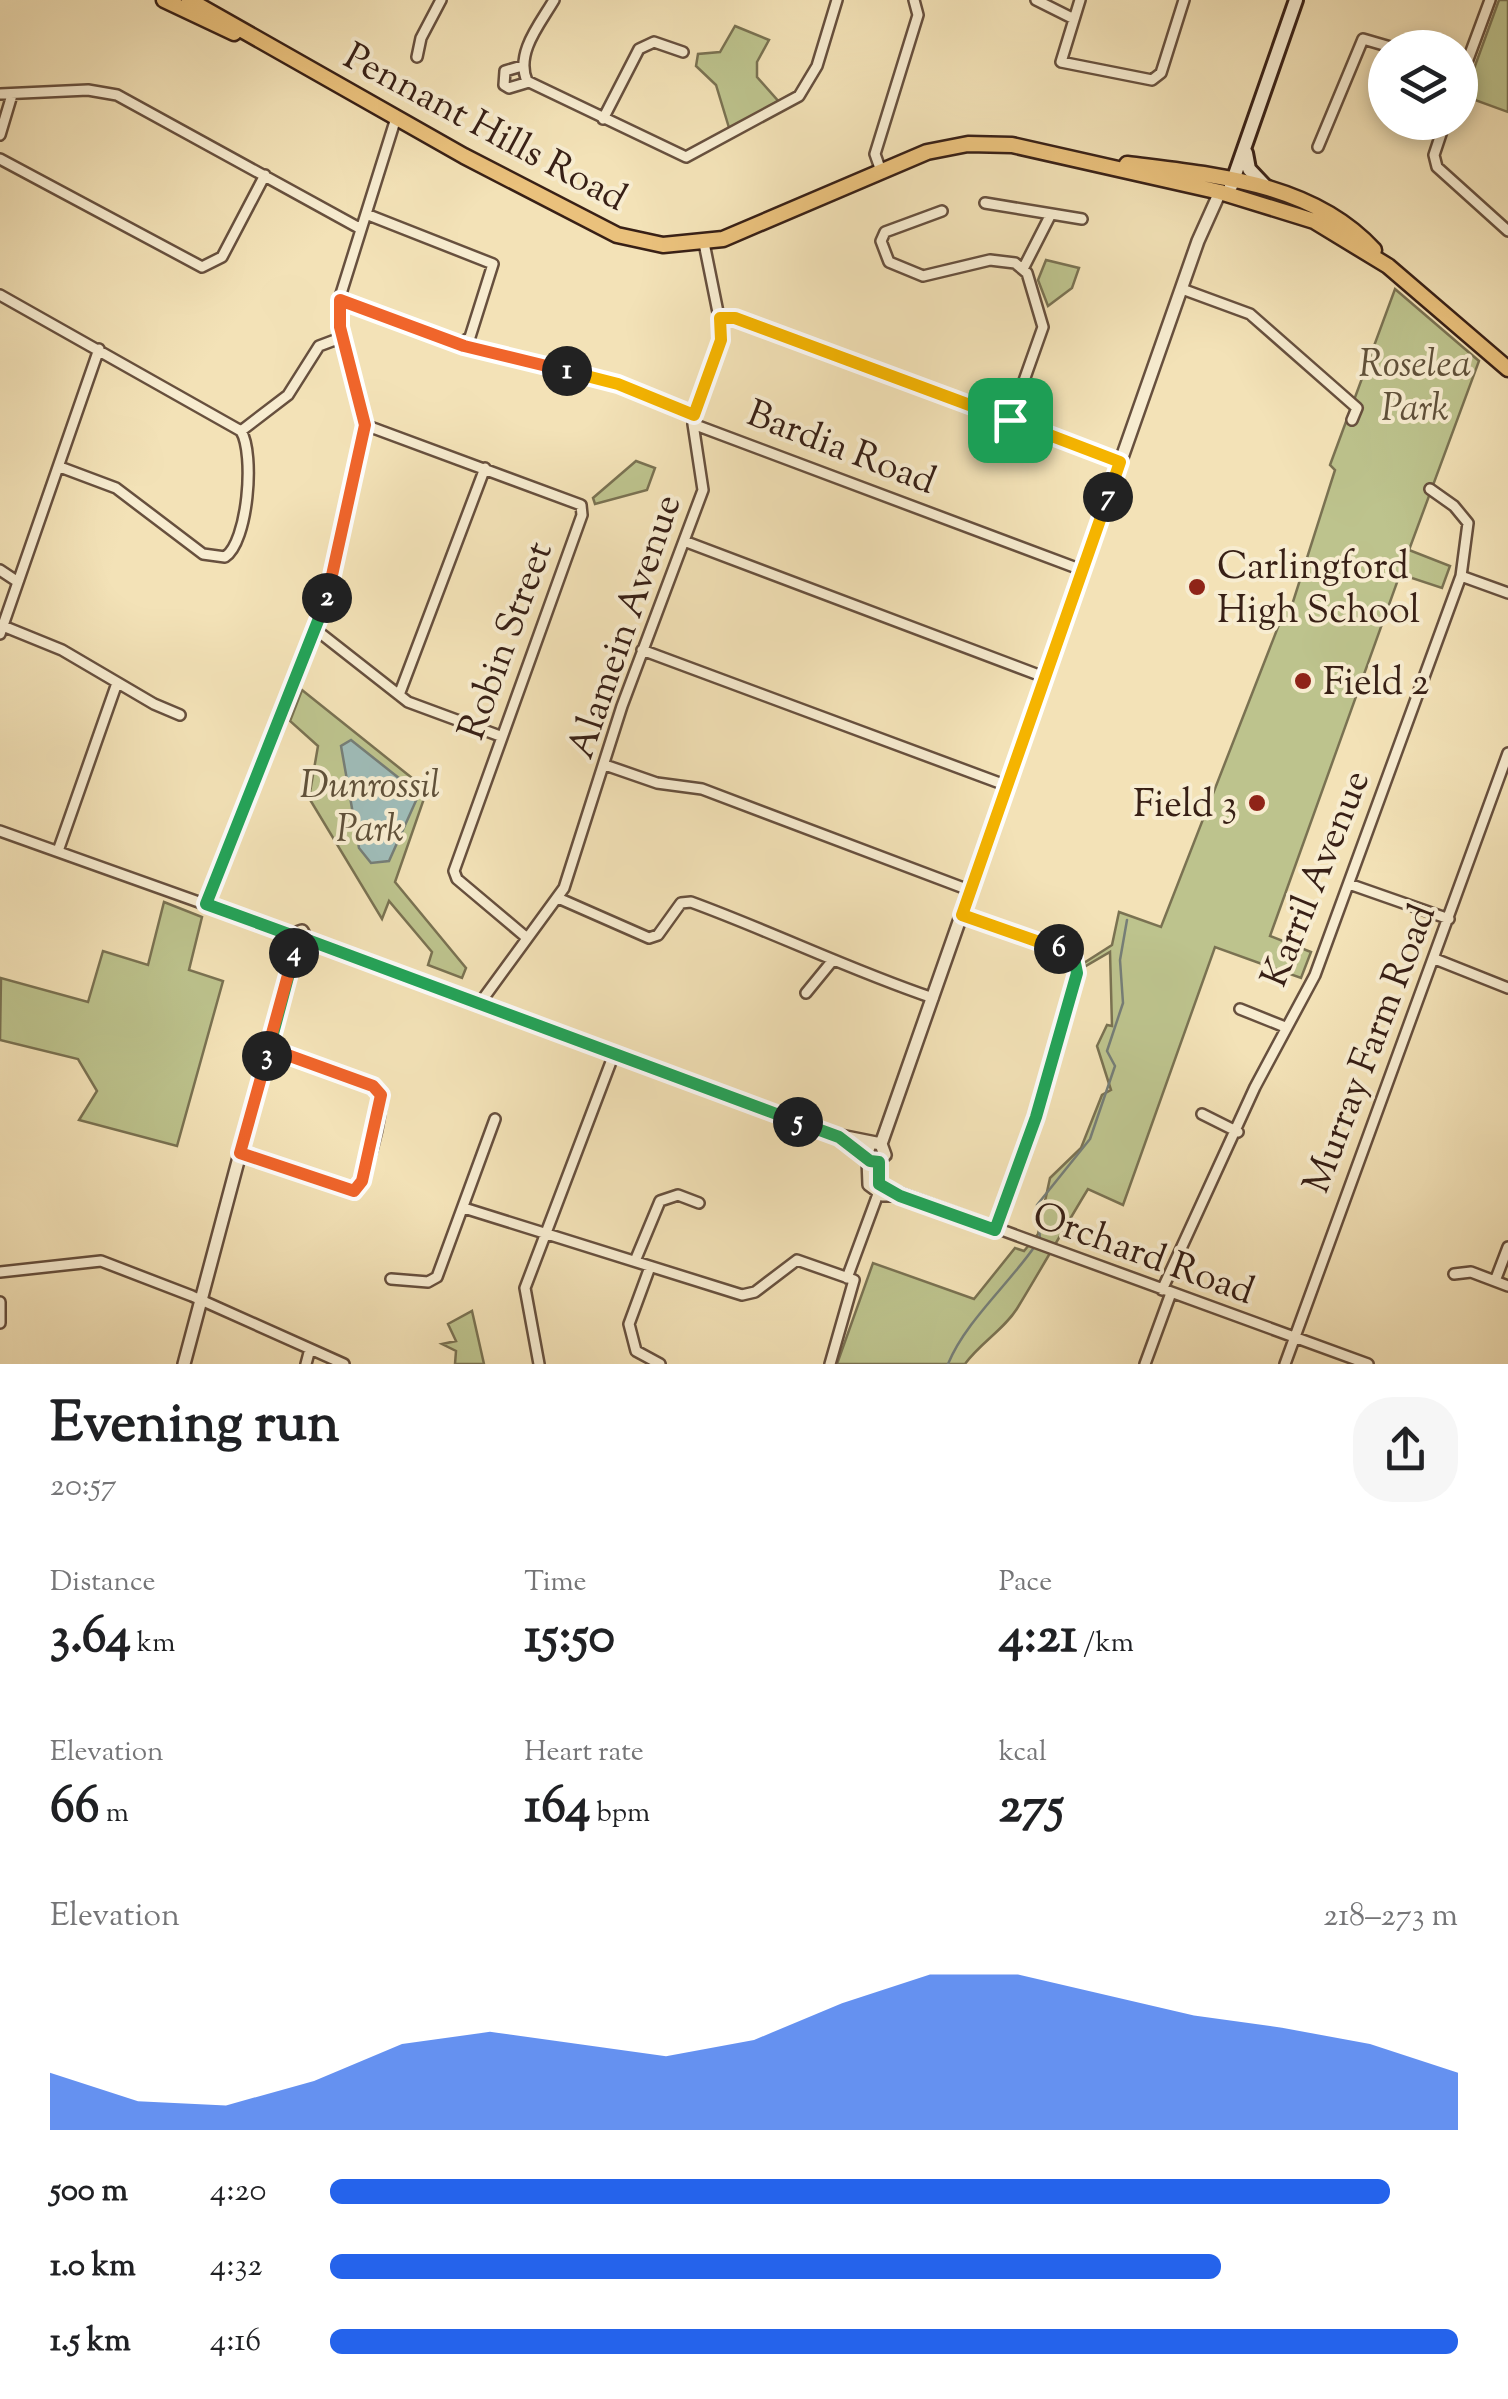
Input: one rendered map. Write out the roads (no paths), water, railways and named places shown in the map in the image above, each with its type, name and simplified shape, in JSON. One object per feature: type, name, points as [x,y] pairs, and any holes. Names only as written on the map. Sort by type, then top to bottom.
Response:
[{"type":"highway","name":"Pennant Hills Road","points":[[164,0],[258,42]]},
{"type":"highway","name":"Pennant Hills Road","points":[[189,0],[396,118],[616,235],[663,244],[704,243],[747,231],[927,152],[968,144],[1012,145],[1224,194],[1314,221],[1388,266]]},
{"type":"highway","name":"Pennant Hills Road","points":[[1089,161],[1231,178],[1268,188],[1330,214],[1362,236],[1388,266],[1508,369]]},
{"type":"main road","points":[[1224,194],[1246,146],[1293,0]]},
{"type":"main road","points":[[1231,178],[1293,0]]},
{"type":"main road","points":[[1246,146],[1249,168],[1268,188]]},
{"type":"street","points":[[418,57],[421,38],[441,0]]},
{"type":"street","points":[[554,0],[524,53],[522,66],[529,82],[672,154],[697,155],[799,96],[817,66],[837,0]]},
{"type":"street","points":[[881,171],[875,154],[918,15],[914,0]]},
{"type":"street","points":[[1036,0],[1074,19]]},
{"type":"street","points":[[1080,0],[1061,62],[1154,80],[1161,73],[1184,0]]},
{"type":"street","points":[[1478,31],[1490,0]]},
{"type":"street","points":[[1318,147],[1363,39],[1368,40]]},
{"type":"street","points":[[603,119],[639,49],[654,42],[683,52]]},
{"type":"street","points":[[522,66],[506,71],[504,84],[509,88],[529,82]]},
{"type":"street","points":[[0,94],[88,90],[117,95],[362,228]]},
{"type":"street","points":[[0,136],[12,94]]},
{"type":"street","points":[[206,904],[332,584],[365,425],[343,337],[340,300],[396,118]]},
{"type":"street","points":[[1439,140],[1434,155],[1437,168],[1508,231]]},
{"type":"street","points":[[0,159],[202,267],[222,257],[265,175]]},
{"type":"street","points":[[846,1278],[879,1189],[873,1152],[933,998],[1182,289],[1224,194]]},
{"type":"street","points":[[985,203],[1082,219]]},
{"type":"street","points":[[942,211],[883,234],[889,262],[923,276],[990,260],[1024,268]]},
{"type":"street","points":[[366,214],[494,264],[465,346]]},
{"type":"street","points":[[1010,420],[1043,326],[1024,268],[1051,214]]},
{"type":"street","name":"Alamein Avenue","points":[[480,1003],[558,898],[642,650],[704,486],[694,420],[721,340],[704,243]]},
{"type":"street","points":[[1182,289],[1250,314],[1356,408],[1352,420]]},
{"type":"street","points":[[0,294],[100,350],[134,374],[241,431],[250,452],[236,547],[222,558],[202,554],[116,488],[60,467]]},
{"type":"street","name":"Bardia Road","points":[[340,300],[465,346],[618,384],[694,420],[1082,570]]},
{"type":"street","points":[[720,318],[746,320],[1120,462]]},
{"type":"street","points":[[241,431],[288,395],[321,345],[343,337]]},
{"type":"street","points":[[100,350],[1,630],[62,650],[180,715]]},
{"type":"street","points":[[365,425],[485,468],[399,695]]},
{"type":"street","name":"Robin Street","points":[[485,468],[581,505],[582,514],[454,871],[457,879],[527,938]]},
{"type":"street","name":"Karril Avenue","points":[[1145,1364],[1167,1291],[1285,1027],[1315,975],[1460,576],[1468,523],[1454,506],[1430,489]]},
{"type":"street","points":[[684,541],[1044,677]]},
{"type":"street","points":[[0,570],[18,582]]},
{"type":"street","points":[[1460,576],[1508,593]]},
{"type":"street","points":[[315,629],[399,695],[500,736]]},
{"type":"street","points":[[642,650],[1005,786]]},
{"type":"street","points":[[58,851],[117,683]]},
{"type":"street","name":"Murray Farm Road","points":[[1284,1364],[1508,754]]},
{"type":"street","points":[[605,765],[657,783],[702,789],[969,890]]},
{"type":"street","points":[[0,831],[206,904],[293,941]]},
{"type":"street","points":[[1349,884],[1448,918]]},
{"type":"street","points":[[558,898],[649,938],[658,935],[681,903],[691,902],[873,980],[933,998]]},
{"type":"street","points":[[962,915],[1068,953],[1078,967],[1053,1063],[995,1230]]},
{"type":"street","points":[[184,1364],[293,941],[302,931],[308,940],[873,1152]]},
{"type":"street","points":[[1435,959],[1508,988]]},
{"type":"street","points":[[806,992],[832,960]]},
{"type":"street","points":[[1240,1009],[1285,1027]]},
{"type":"street","points":[[240,1153],[351,1192],[362,1181],[378,1121],[382,1100],[373,1086],[268,1048]]},
{"type":"street","points":[[540,1364],[524,1299],[614,1054]]},
{"type":"street","points":[[1202,1114],[1238,1132]]},
{"type":"street","points":[[391,1280],[435,1279],[495,1119]]},
{"type":"street","name":"Orchard Road","points":[[879,1189],[1368,1364]]},
{"type":"street","points":[[635,1261],[660,1201],[678,1195],[699,1202]]},
{"type":"street","points":[[464,1208],[745,1296],[797,1260],[846,1278],[856,1285],[830,1364]]},
{"type":"street","points":[[1495,1281],[1508,1247]]},
{"type":"street","points":[[0,1272],[101,1261],[201,1300],[344,1364]]},
{"type":"street","points":[[650,1267],[629,1327],[637,1353],[660,1364]]},
{"type":"street","points":[[1454,1274],[1470,1272],[1508,1286]]},
{"type":"street","points":[[0,1302],[0,1323]]},
{"type":"street","points":[[306,1364],[310,1349]]},
{"type":"water","points":[[351,740],[419,794],[389,861],[371,863],[359,848],[341,746]]},
{"type":"waterway","points":[[1040,1239],[1037,1205],[1090,1139],[1115,1066],[1107,1051],[1123,1003],[1120,960],[1127,920]]},
{"type":"waterway","points":[[948,1364],[976,1318],[1035,1246]]},
{"type":"place","name":"Carlingford High School","points":[[1197,587]]},
{"type":"place","name":"Field 2","points":[[1303,681]]},
{"type":"place","name":"Field 3","points":[[1257,803]]},
{"type":"park label","name":"Roselea Park","points":[[1415,384]]},
{"type":"park label","name":"Dunrossil Park","points":[[370,806]]}]
